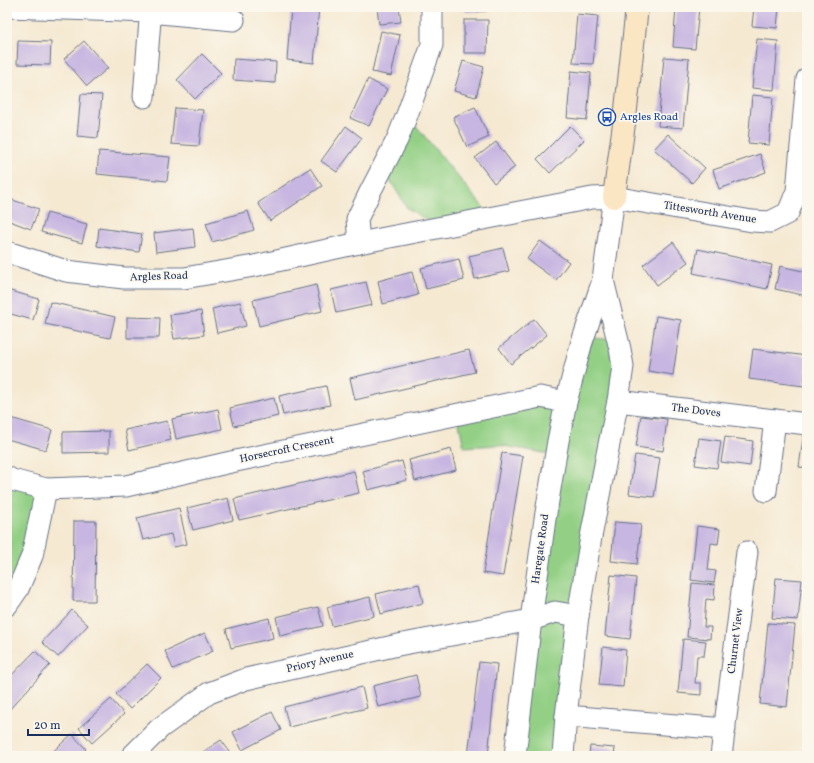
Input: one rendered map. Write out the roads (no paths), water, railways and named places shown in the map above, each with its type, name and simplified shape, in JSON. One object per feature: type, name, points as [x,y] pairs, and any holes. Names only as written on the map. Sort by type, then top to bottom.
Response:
[{"type":"street","points":[[8,7],[150,10],[234,20]]},
{"type":"street","points":[[359,243],[357,219],[408,115],[432,45],[432,7]]},
{"type":"street","points":[[614,197],[626,108],[637,7]]},
{"type":"street","points":[[144,98],[150,10]]},
{"type":"street","name":"Tittesworth Avenue","points":[[614,197],[752,221],[770,222],[788,212],[797,191],[807,79]]},
{"type":"street","name":"Argles Road","points":[[7,252],[66,271],[124,278],[184,278],[254,266],[359,243],[592,198],[614,197]]},
{"type":"street","name":"Haregate Road","points":[[515,756],[531,620],[545,519],[558,441],[566,402],[581,345],[603,280],[614,197]]},
{"type":"street","name":"Haregate Road","points":[[563,756],[566,716],[578,616],[591,537],[618,401],[623,366],[603,280]]},
{"type":"street","points":[[581,345],[593,338],[608,339],[620,349]]},
{"type":"street","name":"Horsecroft Crescent","points":[[7,477],[12,480],[46,489],[126,486],[540,397],[566,402]]},
{"type":"street","name":"The Doves","points":[[618,401],[807,424]]},
{"type":"street","points":[[766,491],[775,420]]},
{"type":"street","points":[[7,605],[18,589],[32,556],[46,489]]},
{"type":"street","name":"Churnet View","points":[[722,756],[746,552]]},
{"type":"street","name":"Priory Avenue","points":[[132,756],[160,728],[209,693],[246,679],[398,645],[531,620],[555,612],[578,616]]},
{"type":"street","points":[[566,716],[725,729]]},
{"type":"place","name":"Argles Road","points":[[607,117]]}]
